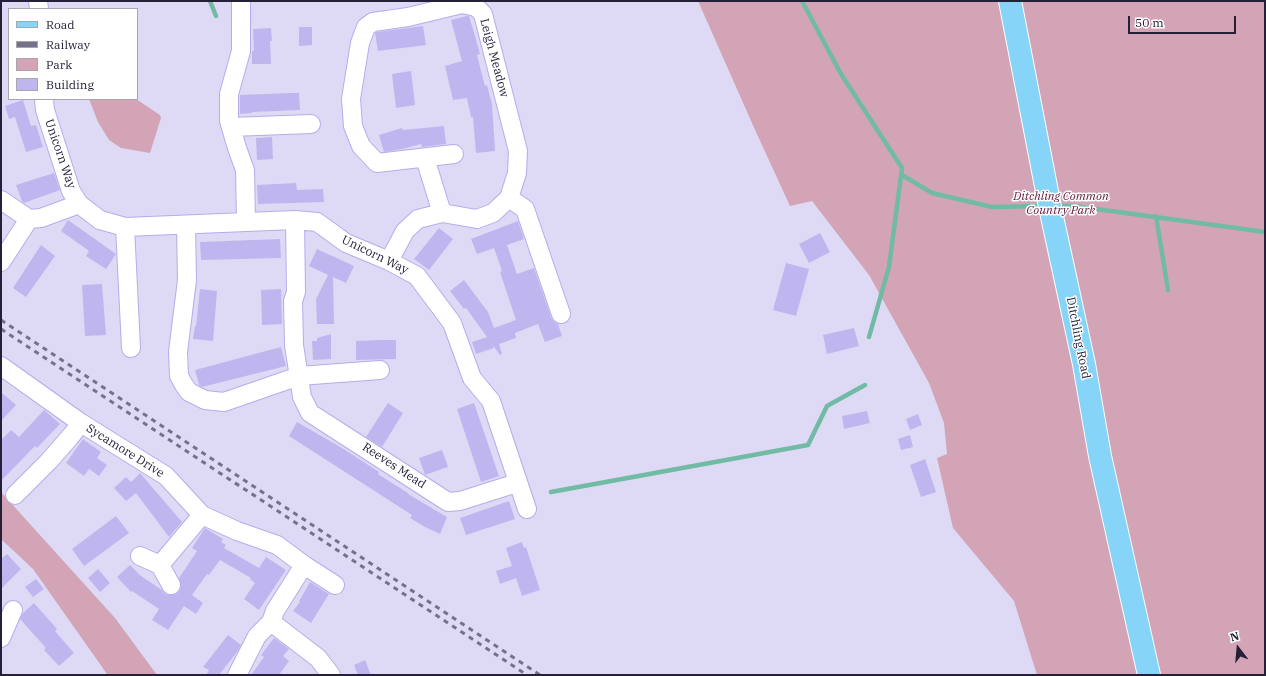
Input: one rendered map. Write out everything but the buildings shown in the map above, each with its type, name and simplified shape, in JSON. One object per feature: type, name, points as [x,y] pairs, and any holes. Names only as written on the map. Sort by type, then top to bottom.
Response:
[{"type":"main road","name":"Ditchling Road","points":[[1010,1],[1082,356],[1100,456],[1149,675]]},
{"type":"street","points":[[241,1],[241,51],[229,94],[229,121],[245,170],[246,222]]},
{"type":"street","name":"Leigh Meadow","points":[[388,261],[405,231],[418,220],[442,213],[477,219],[493,213],[509,198],[517,173],[518,151],[484,14],[476,7],[462,4],[408,17],[373,22],[366,27],[360,43],[351,99],[353,126],[361,146],[377,163],[454,154]]},
{"type":"street","name":"Unicorn Way","points":[[44,100],[45,110],[72,191],[80,204],[100,220],[125,227],[295,220],[317,222],[346,243],[418,276],[452,323],[472,378],[491,401],[527,509]]},
{"type":"street","points":[[231,127],[311,124]]},
{"type":"street","points":[[425,158],[442,213]]},
{"type":"street","points":[[509,198],[525,209],[561,314]]},
{"type":"street","points":[[1,200],[29,218],[41,218],[80,204]]},
{"type":"street","points":[[1,262],[29,218]]},
{"type":"street","name":"Reeves Mead","points":[[295,220],[296,292],[293,301],[294,345],[302,397],[310,413],[448,502],[460,501],[517,482]]},
{"type":"street","points":[[186,225],[187,280],[178,352],[179,376],[189,392],[205,400],[224,402],[299,376],[380,370]]},
{"type":"street","points":[[125,227],[131,348]]},
{"type":"street","name":"Sycamore Drive","points":[[1,366],[81,423],[166,476],[202,515],[237,531],[277,546],[335,585]]},
{"type":"street","name":"Sycamore Drive","points":[[15,495],[49,460],[81,423]]},
{"type":"street","points":[[160,565],[202,515]]},
{"type":"street","points":[[140,556],[160,565],[171,585]]},
{"type":"street","points":[[237,675],[256,636],[271,622],[275,611],[304,565]]},
{"type":"street","points":[[1,638],[3,637],[13,610]]},
{"type":"street","points":[[271,622],[318,658],[331,675]]},
{"type":"green space","name":"Ditchling Common Country Park","points":[[698,1],[1265,1],[1265,675],[1037,675],[1014,601],[953,528],[937,458],[947,454],[944,423],[929,383],[869,275],[812,201],[790,206]]},
{"type":"green space","points":[[89,100],[138,100],[160,115],[161,118],[150,153],[121,148],[109,140],[98,122]]},
{"type":"green space","points":[[1,492],[115,618],[157,675],[107,674],[33,569],[1,539]]},
{"type":"waterway","points":[[210,1],[216,16]]},
{"type":"waterway","points":[[802,1],[841,74],[902,168],[889,267],[869,337]]},
{"type":"waterway","points":[[902,175],[932,193],[992,207],[1044,206]]},
{"type":"waterway","points":[[1055,206],[1074,206],[1265,232]]},
{"type":"waterway","points":[[1156,216],[1168,290]]},
{"type":"waterway","points":[[551,492],[808,445],[827,406],[865,385]]},
{"type":"railway","points":[[1,320],[540,675]]},
{"type":"railway","points":[[1,329],[527,675]]}]
